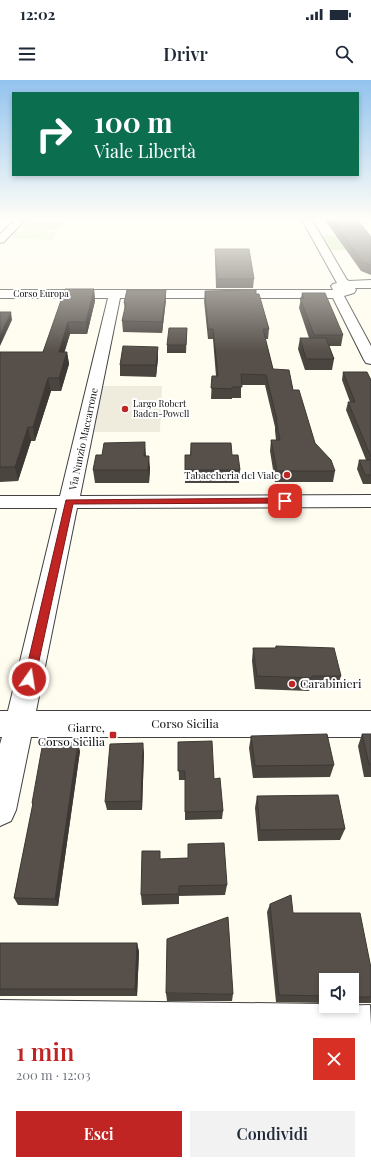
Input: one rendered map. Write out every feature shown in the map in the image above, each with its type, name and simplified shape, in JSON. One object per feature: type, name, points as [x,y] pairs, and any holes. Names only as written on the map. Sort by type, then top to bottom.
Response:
[{"type":"street","points":[[323,264],[333,284],[344,289],[371,288]]},
{"type":"street","points":[[332,264],[367,337],[371,360]]},
{"type":"street","points":[[344,289],[371,284]]},
{"type":"street","name":"Corso Europa","points":[[0,294],[226,293],[344,289]]},
{"type":"street","name":"Via Nunzio Maccarrone","points":[[0,810],[10,724],[69,502],[115,294]]},
{"type":"street","points":[[0,502],[371,501]]},
{"type":"street","name":"Corso Sicilia","points":[[10,724],[371,724]]},
{"type":"street","points":[[0,1020],[370,1025]]},
{"type":"shaded area","name":"Largo Robert Baden-Powell","points":[[95,386],[162,386],[160,432],[85,432]]},
{"type":"building","points":[[216,264],[252,264],[254,279],[217,279]]},
{"type":"building","points":[[65,289],[94,289],[86,322],[68,322],[59,352],[67,352],[59,378],[48,378],[33,427],[28,427],[15,467],[0,467],[0,352],[43,352]]},
{"type":"building","points":[[127,290],[166,290],[162,322],[122,321]]},
{"type":"building","points":[[256,290],[256,294],[259,294],[269,329],[263,329],[273,369],[289,370],[293,390],[299,390],[315,443],[331,460],[335,471],[277,471],[271,440],[280,440],[277,420],[266,375],[241,374],[242,387],[232,387],[232,389],[211,388],[212,376],[218,376],[213,329],[208,329],[205,291]]},
{"type":"building","points":[[302,293],[325,293],[343,335],[314,335],[300,298],[304,298]]},
{"type":"building","points":[[0,312],[11,312],[0,335]]},
{"type":"building","points":[[169,328],[187,328],[186,345],[167,345]]},
{"type":"building","points":[[300,338],[326,338],[334,359],[306,359]]},
{"type":"building","points":[[123,346],[158,347],[156,365],[120,365]]},
{"type":"building","points":[[343,372],[367,372],[371,380],[371,457],[348,402],[355,402]]},
{"type":"building","points":[[145,442],[144,456],[149,456],[148,470],[93,470],[96,455],[102,455],[104,443]]},
{"type":"building","points":[[191,443],[231,443],[232,455],[238,455],[240,470],[185,470],[185,455],[191,455]]},
{"type":"building","points":[[359,460],[371,460],[371,475],[365,475]]},
{"type":"building","points":[[276,646],[334,648],[341,676],[312,676],[312,678],[257,676],[253,648],[276,648]]},
{"type":"building","points":[[327,734],[334,765],[255,766],[251,736]]},
{"type":"building","points":[[362,734],[371,734],[371,764],[369,764]]},
{"type":"building","points":[[212,741],[214,779],[220,778],[223,811],[185,812],[185,771],[178,771],[178,742]]},
{"type":"building","points":[[43,742],[78,743],[55,899],[14,898],[33,803]]},
{"type":"building","points":[[143,743],[141,801],[105,802],[110,744]]},
{"type":"building","points":[[338,795],[345,829],[260,830],[257,796]]},
{"type":"building","points":[[224,843],[227,885],[179,886],[179,894],[141,895],[142,851],[160,851],[160,859],[188,858],[188,844]]},
{"type":"building","points":[[291,895],[293,913],[360,913],[371,968],[371,997],[359,997],[359,973],[319,973],[319,996],[279,995],[270,904]]},
{"type":"building","points":[[228,917],[233,994],[166,993],[167,939]]},
{"type":"building","points":[[0,943],[137,943],[135,989],[0,989]]},
{"type":"place","name":"Largo Robert Baden-Powell","points":[[125,409]]},
{"type":"place","name":"Tabaccheria del Viale","points":[[287,475]]},
{"type":"place","name":"Carabinieri","points":[[292,684]]},
{"type":"place","name":"Giarre, Corso Sicilia","points":[[113,735]]},
{"type":"route","points":[[29,679],[69,502],[285,501]]}]
